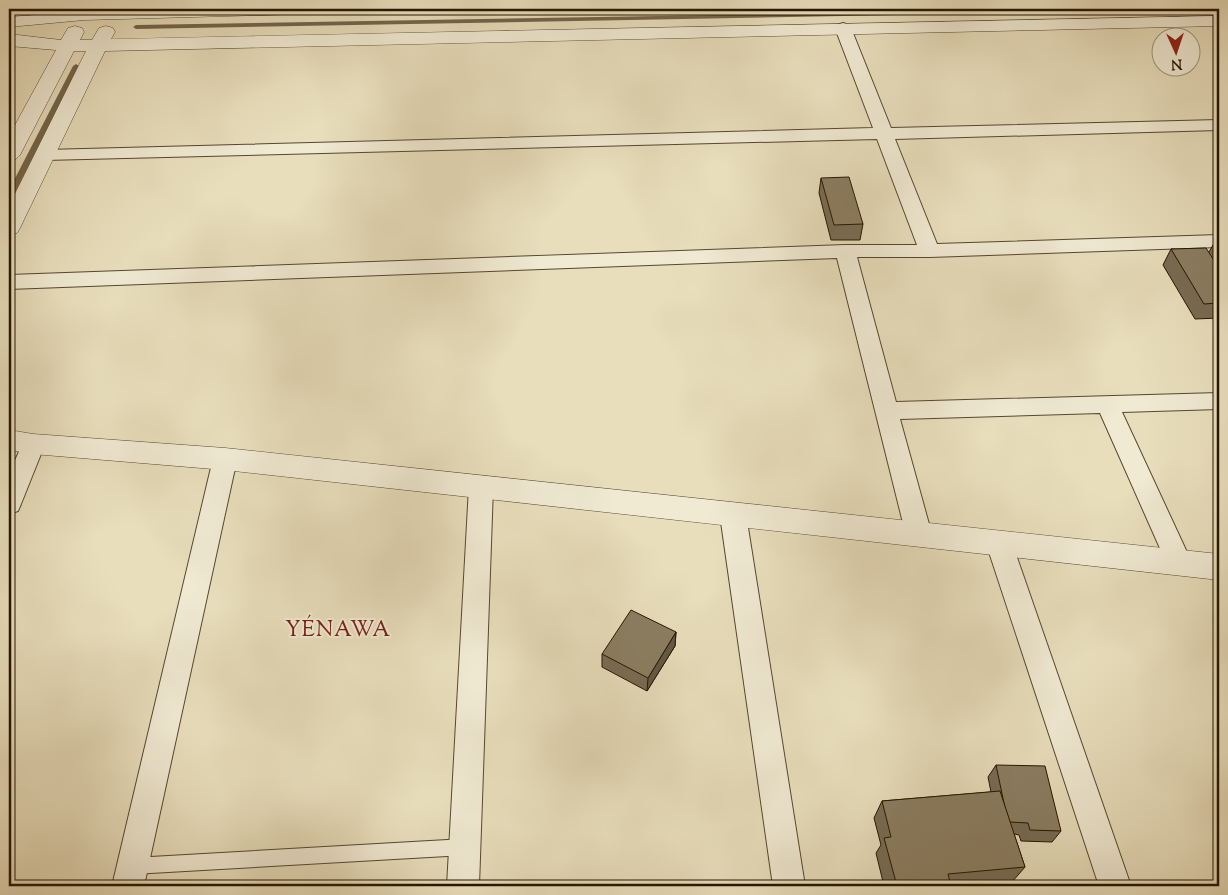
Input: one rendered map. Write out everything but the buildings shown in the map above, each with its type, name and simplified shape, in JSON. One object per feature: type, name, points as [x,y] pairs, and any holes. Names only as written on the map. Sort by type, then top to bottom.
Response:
[{"type":"street","points":[[9,22],[85,12],[300,9]]},
{"type":"street","points":[[9,228],[98,45],[120,11]]},
{"type":"street","points":[[9,155],[85,12]]},
{"type":"street","points":[[9,40],[67,46],[843,28],[1082,16],[1141,16],[1219,21]]},
{"type":"street","points":[[843,28],[930,251]]},
{"type":"street","points":[[45,155],[1219,125]]},
{"type":"street","points":[[9,282],[1219,240]]},
{"type":"street","points":[[845,252],[919,535]]},
{"type":"street","points":[[887,411],[1219,400]]},
{"type":"street","points":[[1107,404],[1179,563]]},
{"type":"street","points":[[9,504],[21,442],[225,459],[1219,567]]},
{"type":"street","points":[[130,876],[225,459]]},
{"type":"street","points":[[464,886],[481,487]]},
{"type":"street","points":[[733,515],[789,886]]},
{"type":"street","points":[[999,543],[1115,886]]},
{"type":"lane","points":[[130,876],[465,847]]},
{"type":"waterway","points":[[136,27],[1063,11]]},
{"type":"waterway","points":[[9,197],[76,66]]},
{"type":"district","name":"YÉNAWA","points":[[338,631]]}]
